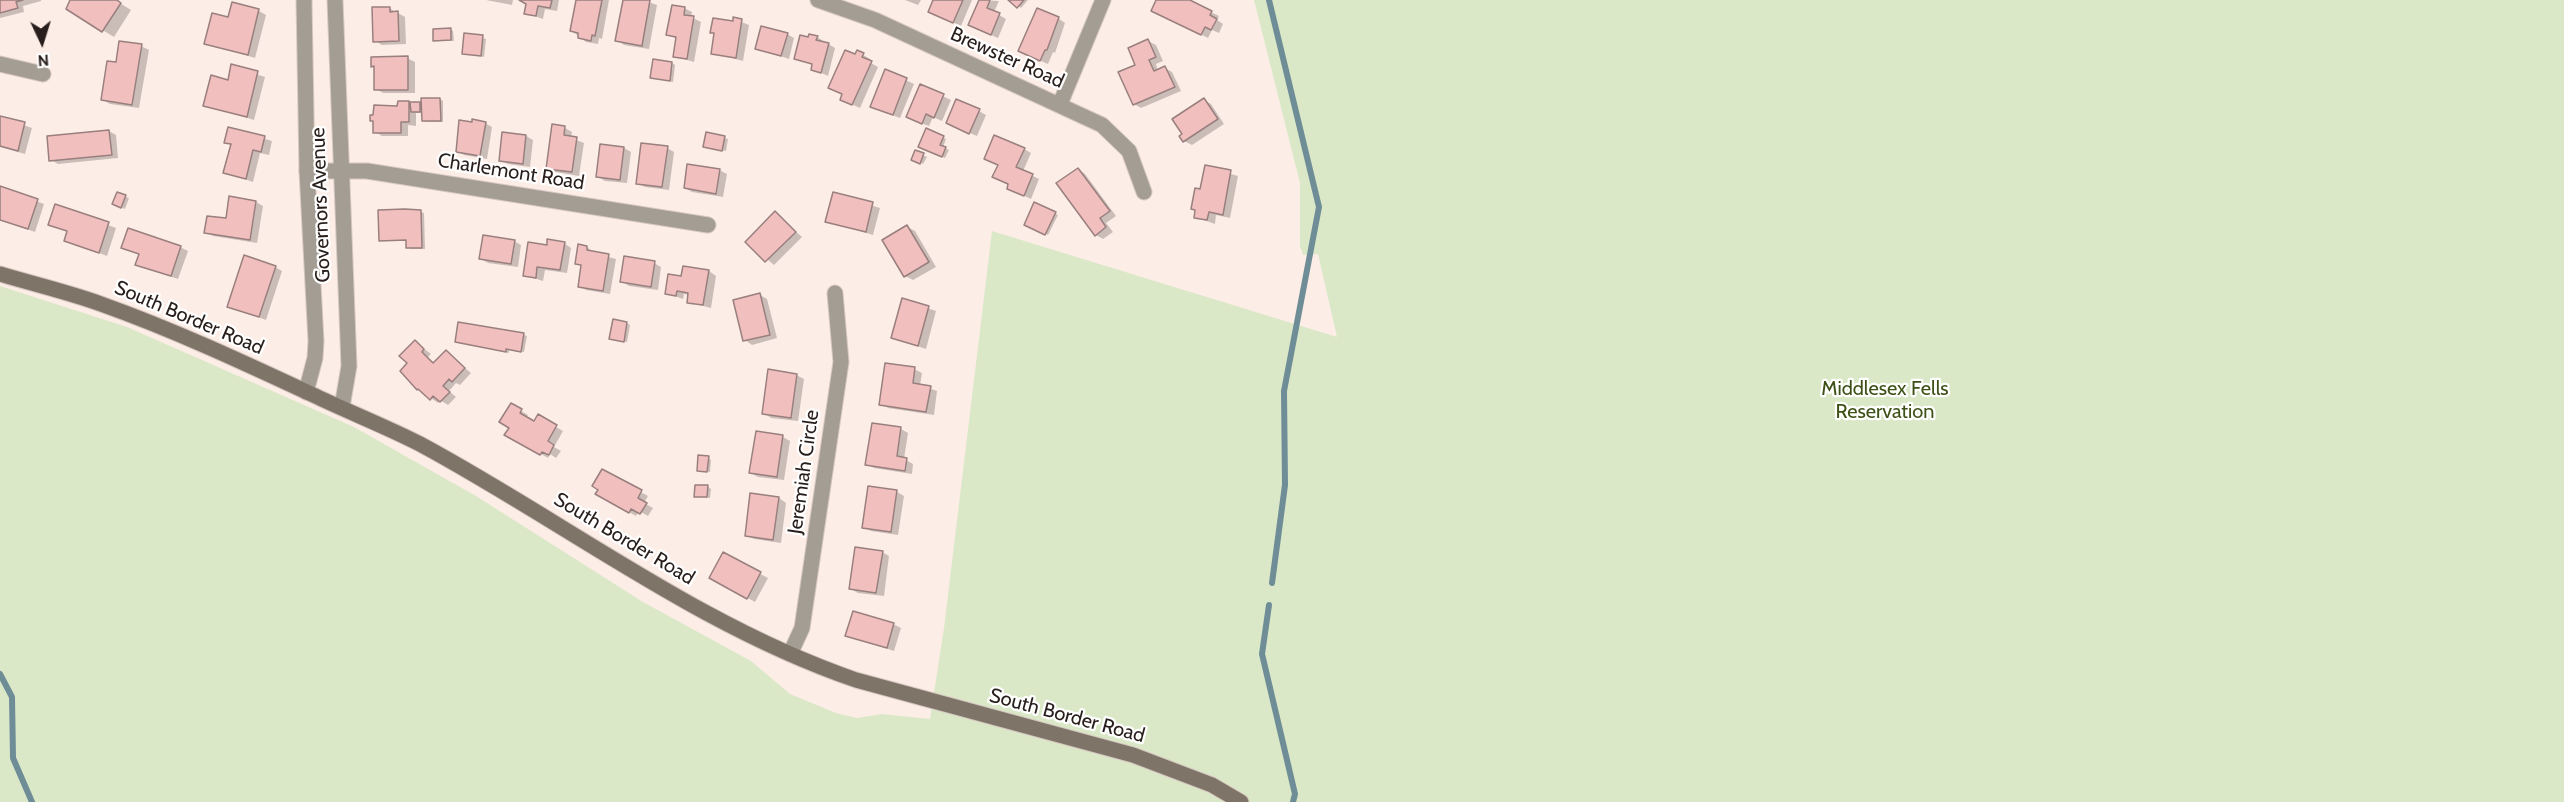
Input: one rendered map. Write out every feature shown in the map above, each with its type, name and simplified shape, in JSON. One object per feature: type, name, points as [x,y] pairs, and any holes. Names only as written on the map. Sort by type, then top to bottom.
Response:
[{"type":"main road","name":"South Border Road","points":[[0,274],[101,304],[231,357],[418,443],[711,615],[790,654],[856,680],[1133,755],[1203,782],[1241,802]]},
{"type":"street","name":"Governors Avenue","points":[[304,0],[307,171],[316,341],[315,358],[306,392]]},
{"type":"street","name":"Governors Avenue","points":[[335,0],[349,366],[342,407]]},
{"type":"street","name":"Brewster Road","points":[[818,0],[875,21],[1102,125],[1119,138],[1137,168],[1144,192]]},
{"type":"street","points":[[1060,104],[1103,0]]},
{"type":"street","points":[[0,64],[43,74]]},
{"type":"street","name":"Charlemont Road","points":[[307,171],[366,171],[708,225]]},
{"type":"street","name":"Jeremiah Circle","points":[[790,654],[802,628],[841,362],[835,293]]},
{"type":"green space","name":"Middlesex Fells Reservation","points":[[1254,0],[2564,0],[2564,802],[0,802],[0,286],[127,327],[354,427],[476,496],[643,602],[751,661],[790,694],[836,713],[857,718],[882,714],[930,719],[944,628],[992,231],[1337,337],[1318,254],[1303,255],[1300,246],[1300,183]]},
{"type":"building","points":[[0,0],[23,0],[16,2],[18,8],[0,13]]},
{"type":"building","points":[[70,0],[117,0],[121,3],[102,32],[66,9]]},
{"type":"building","points":[[519,0],[552,0],[550,8],[538,6],[536,16],[524,14],[526,4]]},
{"type":"building","points":[[576,0],[602,0],[595,36],[592,35],[591,41],[578,38],[578,33],[570,31]]},
{"type":"building","points":[[623,0],[650,0],[642,46],[615,41]]},
{"type":"building","points":[[933,0],[963,0],[953,23],[928,12]]},
{"type":"building","points":[[979,0],[990,0],[987,8],[1000,13],[991,35],[968,25]]},
{"type":"building","points":[[1008,0],[1024,0],[1017,8]]},
{"type":"building","points":[[1156,0],[1190,0],[1212,11],[1210,15],[1217,19],[1211,30],[1205,27],[1201,35],[1151,11]]},
{"type":"building","points":[[232,2],[259,9],[248,55],[204,44],[212,13],[228,17]]},
{"type":"building","points":[[672,5],[685,7],[684,15],[694,16],[687,59],[673,57],[676,37],[666,35]]},
{"type":"building","points":[[372,7],[390,7],[390,12],[398,11],[399,41],[373,42]]},
{"type":"building","points":[[1037,8],[1059,17],[1047,50],[1040,61],[1018,51]]},
{"type":"building","points":[[733,17],[742,19],[736,58],[711,54],[714,33],[710,33],[713,18],[733,21]]},
{"type":"building","points":[[761,26],[788,33],[781,56],[755,49]]},
{"type":"building","points":[[451,28],[451,40],[433,41],[433,29]]},
{"type":"building","points":[[464,33],[483,35],[481,56],[462,54]]},
{"type":"building","points":[[809,34],[818,36],[816,40],[829,43],[821,73],[811,70],[812,64],[794,59],[800,35],[808,37]]},
{"type":"building","points":[[1148,39],[1156,57],[1149,60],[1154,71],[1165,66],[1175,87],[1133,105],[1118,72],[1135,65],[1128,48]]},
{"type":"building","points":[[119,41],[142,44],[132,105],[101,100],[107,61],[116,62]]},
{"type":"building","points":[[845,50],[855,54],[857,50],[864,53],[862,57],[872,61],[852,105],[840,100],[842,94],[828,88]]},
{"type":"building","points":[[408,56],[408,90],[374,90],[374,66],[371,67],[371,57]]},
{"type":"building","points":[[653,59],[672,62],[670,81],[650,78]]},
{"type":"building","points":[[231,64],[258,71],[247,117],[203,106],[211,75],[228,80]]},
{"type":"building","points":[[885,69],[907,78],[893,115],[870,107]]},
{"type":"building","points":[[920,84],[944,94],[934,118],[926,114],[922,124],[906,117]]},
{"type":"building","points":[[421,98],[440,98],[441,121],[422,121]]},
{"type":"building","points":[[1204,98],[1218,119],[1183,142],[1179,136],[1182,134],[1172,119]]},
{"type":"building","points":[[956,99],[980,109],[969,134],[946,123]]},
{"type":"building","points":[[398,101],[409,101],[409,122],[401,122],[401,133],[373,133],[373,121],[370,121],[370,115],[373,115],[374,105],[397,106]]},
{"type":"building","points":[[410,102],[420,102],[420,112],[411,112]]},
{"type":"building","points":[[0,116],[25,122],[18,151],[0,146]]},
{"type":"building","points":[[472,119],[486,122],[480,156],[456,152],[459,120],[472,122]]},
{"type":"building","points":[[552,124],[565,126],[564,135],[577,137],[572,172],[546,169]]},
{"type":"building","points":[[228,127],[265,136],[261,152],[253,150],[246,179],[223,173],[231,144],[224,143]]},
{"type":"building","points":[[926,128],[944,136],[940,145],[946,147],[942,157],[918,147]]},
{"type":"building","points":[[109,130],[112,155],[49,161],[47,136]]},
{"type":"building","points":[[502,132],[526,135],[523,164],[499,161]]},
{"type":"building","points":[[706,132],[725,136],[722,151],[703,147]]},
{"type":"building","points":[[994,135],[1025,148],[1016,167],[1033,174],[1024,196],[1007,189],[1008,184],[992,177],[998,165],[984,159]]},
{"type":"building","points":[[641,143],[668,146],[662,187],[636,184]]},
{"type":"building","points":[[600,144],[624,147],[620,180],[596,177]]},
{"type":"building","points":[[915,150],[924,153],[920,164],[911,160]]},
{"type":"building","points":[[687,164],[720,169],[716,194],[684,188]]},
{"type":"building","points":[[1205,165],[1231,170],[1223,215],[1209,212],[1207,220],[1194,218],[1195,210],[1191,209],[1195,188],[1200,189]]},
{"type":"building","points":[[1078,168],[1110,211],[1100,218],[1106,227],[1095,236],[1056,183]]},
{"type":"building","points":[[0,186],[38,199],[28,229],[0,220]]},
{"type":"building","points":[[117,192],[126,195],[121,208],[112,204]]},
{"type":"building","points":[[833,192],[873,202],[866,232],[825,222]]},
{"type":"building","points":[[229,196],[256,201],[250,240],[204,233],[207,216],[226,218]]},
{"type":"building","points":[[1034,202],[1056,212],[1045,235],[1024,225]]},
{"type":"building","points":[[55,204],[109,222],[99,253],[64,241],[67,231],[48,225]]},
{"type":"building","points":[[378,210],[421,210],[422,248],[406,248],[406,240],[379,241]]},
{"type":"building","points":[[775,211],[796,232],[765,262],[745,242]]},
{"type":"building","points":[[907,225],[929,262],[904,277],[882,240]]},
{"type":"building","points":[[128,228],[181,246],[171,276],[135,265],[139,254],[121,248]]},
{"type":"building","points":[[483,235],[515,240],[511,264],[479,259]]},
{"type":"building","points":[[547,239],[565,242],[560,270],[537,267],[536,278],[523,276],[528,242],[547,245]]},
{"type":"building","points":[[578,244],[587,246],[587,250],[609,254],[603,291],[578,287],[581,265],[575,264]]},
{"type":"building","points":[[244,255],[276,266],[259,317],[227,307]]},
{"type":"building","points":[[624,256],[655,261],[651,287],[620,282]]},
{"type":"building","points":[[683,266],[709,270],[703,305],[687,303],[688,293],[677,291],[676,296],[665,294],[668,274],[681,276]]},
{"type":"building","points":[[760,293],[770,335],[743,341],[733,300]]},
{"type":"building","points":[[902,298],[929,306],[918,346],[891,338]]},
{"type":"building","points":[[613,319],[627,322],[624,342],[609,339]]},
{"type":"building","points":[[458,322],[524,333],[521,352],[506,349],[506,352],[455,342]]},
{"type":"building","points":[[415,340],[424,349],[422,352],[433,363],[446,350],[465,368],[452,382],[449,379],[443,386],[450,392],[440,402],[433,396],[430,400],[417,390],[400,371],[407,363],[399,356]]},
{"type":"building","points":[[885,363],[915,367],[913,383],[931,386],[926,412],[879,405]]},
{"type":"building","points":[[768,369],[797,374],[791,418],[762,414]]},
{"type":"building","points":[[511,403],[522,409],[520,413],[534,421],[538,414],[557,425],[548,441],[554,445],[549,455],[542,452],[540,455],[504,435],[509,428],[499,422]]},
{"type":"building","points":[[872,423],[901,427],[897,456],[907,458],[905,471],[865,465]]},
{"type":"building","points":[[756,431],[783,435],[777,477],[749,473]]},
{"type":"building","points":[[698,455],[709,456],[707,472],[697,471]]},
{"type":"building","points":[[602,469],[642,490],[638,498],[647,503],[640,514],[631,509],[629,513],[595,494],[598,490],[592,486]]},
{"type":"building","points":[[695,485],[708,485],[707,497],[694,497]]},
{"type":"building","points":[[868,486],[897,490],[891,532],[862,528]]},
{"type":"building","points":[[750,493],[779,497],[773,540],[745,536]]},
{"type":"building","points":[[855,547],[883,551],[876,593],[849,589]]},
{"type":"building","points":[[723,552],[761,572],[747,599],[709,578]]},
{"type":"building","points":[[853,611],[894,623],[887,648],[845,636]]},
{"type":"waterway","points":[[1269,0],[1319,207],[1284,391],[1285,485],[1272,583]]},
{"type":"waterway","points":[[1269,605],[1262,654],[1295,794],[1293,802]]},
{"type":"waterway","points":[[0,674],[12,697],[13,758],[32,802]]}]
